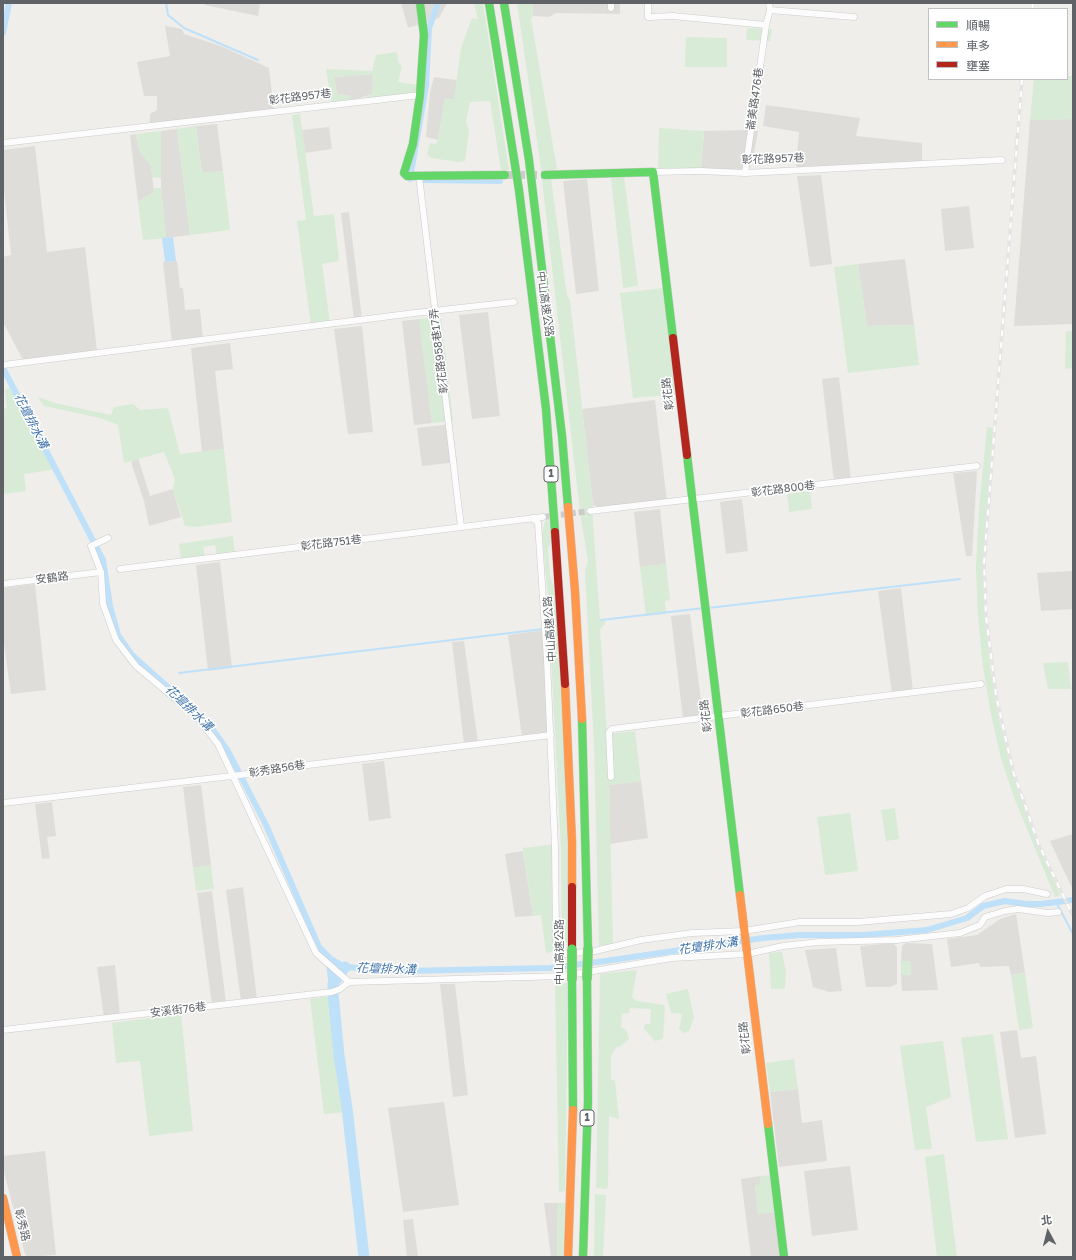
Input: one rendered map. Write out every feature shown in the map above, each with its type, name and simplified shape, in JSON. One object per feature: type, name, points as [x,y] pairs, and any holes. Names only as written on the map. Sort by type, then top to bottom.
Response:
[{"type":"main road","points":[[420,3],[424,35],[420,95],[413,144],[404,173],[407,176],[505,175]]},
{"type":"main road","name":"中山高速公路","points":[[490,3],[519,190],[538,335],[556,536],[569,758],[572,842],[573,1095],[568,1257]]},
{"type":"main road","name":"中山高速公路","points":[[504,3],[529,160],[562,436],[575,591],[584,756],[588,948],[588,1101],[583,1257]]},
{"type":"main road","name":"彰花路957巷","points":[[546,174],[653,172]]},
{"type":"main road","name":"彰花路","points":[[653,172],[784,1257]]},
{"type":"main road","name":"彰秀路","points":[[3,1198],[17,1257]]},
{"type":"street","points":[[648,3],[648,17],[672,16],[766,25]]},
{"type":"street","name":"崙美路476巷","points":[[745,173],[766,25],[770,10],[769,3]]},
{"type":"street","points":[[770,10],[854,17]]},
{"type":"street","name":"彰花路957巷","points":[[3,143],[420,95]]},
{"type":"street","name":"彰花路957巷","points":[[653,172],[701,171],[745,173],[1002,160]]},
{"type":"street","name":"彰花路958巷17弄","points":[[418,176],[461,527]]},
{"type":"street","points":[[3,365],[514,302]]},
{"type":"street","name":"彰花路800巷","points":[[590,511],[977,466]]},
{"type":"street","name":"彰花路751巷","points":[[120,569],[543,517]]},
{"type":"street","points":[[532,518],[538,523],[551,735],[556,941],[562,954],[595,950],[641,940],[692,933],[745,933],[800,922],[858,922],[951,914],[968,908],[985,896],[1006,889],[1022,889],[1047,894]]},
{"type":"street","points":[[108,538],[91,546],[100,572],[103,604],[116,640],[136,666],[196,716],[218,744],[316,953],[349,982],[563,976],[672,958],[820,942],[897,940],[960,933],[980,925],[985,917],[1012,910],[1048,913],[1058,912]]},
{"type":"street","name":"安鶴路","points":[[3,584],[100,572]]},
{"type":"street","name":"彰花路650巷","points":[[611,777],[609,732],[612,729],[981,684]]},
{"type":"street","name":"彰秀路56巷","points":[[3,803],[234,776],[300,766],[551,735]]},
{"type":"street","name":"安溪街76巷","points":[[3,1030],[332,992],[340,990],[349,982]]},
{"type":"shaded area","points":[[205,3],[260,3],[258,16],[205,5]]},
{"type":"shaded area","points":[[401,3],[447,3],[439,18],[408,28]]},
{"type":"shaded area","points":[[533,3],[620,3],[620,14],[556,13],[549,17],[533,16]]},
{"type":"shaded area","points":[[165,26],[182,29],[184,34],[221,46],[269,68],[274,111],[150,126],[150,114],[157,110],[157,96],[144,96],[137,62],[170,56]]},
{"type":"shaded area","points":[[373,74],[372,94],[351,101],[351,96],[337,94],[334,77]]},
{"type":"shaded area","points":[[434,77],[457,80],[454,99],[445,99],[438,140],[426,137],[430,92]]},
{"type":"shaded area","points":[[766,105],[860,118],[856,136],[922,143],[922,164],[796,170],[799,132],[763,126]]},
{"type":"shaded area","points":[[1073,119],[1073,324],[1014,326],[1030,120]]},
{"type":"shaded area","points":[[217,124],[223,171],[202,173],[196,126]]},
{"type":"shaded area","points":[[329,127],[332,149],[305,153],[302,130]]},
{"type":"shaded area","points":[[177,129],[190,235],[166,238],[161,188],[161,131]]},
{"type":"shaded area","points":[[704,131],[758,131],[753,159],[748,170],[701,169]]},
{"type":"shaded area","points":[[136,134],[139,150],[151,166],[154,192],[138,202],[130,135]]},
{"type":"shaded area","points":[[35,146],[47,252],[85,247],[97,351],[23,360],[3,322],[3,257],[11,255],[3,181],[3,150]]},
{"type":"shaded area","points":[[821,175],[832,264],[810,267],[797,176]]},
{"type":"shaded area","points":[[587,179],[599,291],[576,294],[563,181]]},
{"type":"shaded area","points":[[969,206],[974,248],[945,251],[941,209]]},
{"type":"shaded area","points":[[349,212],[362,319],[354,320],[341,213]]},
{"type":"shaded area","points":[[905,259],[914,325],[867,326],[858,264]]},
{"type":"shaded area","points":[[177,261],[180,288],[183,288],[185,310],[200,309],[203,340],[172,343],[163,262]]},
{"type":"shaded area","points":[[488,312],[500,416],[472,419],[459,315]]},
{"type":"shaded area","points":[[419,319],[432,423],[414,425],[402,321]]},
{"type":"shaded area","points":[[362,326],[373,432],[348,434],[334,329]]},
{"type":"shaded area","points":[[230,343],[233,369],[215,371],[224,449],[202,452],[191,348]]},
{"type":"shaded area","points":[[839,377],[851,480],[834,482],[822,379]]},
{"type":"shaded area","points":[[655,400],[667,502],[602,509],[593,505],[582,409]]},
{"type":"shaded area","points":[[452,424],[457,462],[422,466],[417,428]]},
{"type":"shaded area","points":[[138,458],[150,496],[173,489],[181,517],[149,526],[144,501],[131,462]]},
{"type":"shaded area","points":[[977,471],[972,556],[966,556],[953,473]]},
{"type":"shaded area","points":[[742,499],[748,551],[726,554],[720,502]]},
{"type":"shaded area","points":[[660,509],[666,564],[640,567],[634,512]]},
{"type":"shaded area","points":[[220,562],[232,668],[208,671],[196,565]]},
{"type":"shaded area","points":[[1073,571],[1073,609],[1041,611],[1037,573]]},
{"type":"shaded area","points":[[35,584],[46,690],[11,694],[3,637],[3,588]]},
{"type":"shaded area","points":[[901,588],[913,691],[892,694],[878,591]]},
{"type":"shaded area","points":[[690,614],[703,717],[683,719],[671,616]]},
{"type":"shaded area","points":[[545,630],[550,734],[522,737],[508,635]]},
{"type":"shaded area","points":[[464,641],[478,743],[464,744],[452,642]]},
{"type":"shaded area","points":[[384,761],[391,818],[369,821],[362,764]]},
{"type":"shaded area","points":[[641,781],[648,838],[610,844],[609,785]]},
{"type":"shaded area","points":[[201,785],[211,865],[193,868],[183,787]]},
{"type":"shaded area","points":[[52,802],[56,836],[47,837],[50,858],[42,859],[35,804]]},
{"type":"shaded area","points":[[1073,834],[1073,890],[1050,841]]},
{"type":"shaded area","points":[[523,851],[533,916],[515,917],[505,854]]},
{"type":"shaded area","points":[[243,887],[257,999],[241,1001],[226,890]]},
{"type":"shaded area","points":[[212,891],[226,1003],[212,1005],[197,893]]},
{"type":"shaded area","points":[[1016,914],[1025,973],[1011,975],[1009,966],[980,967],[979,963],[951,967],[947,939],[977,935],[1000,919]]},
{"type":"shaded area","points":[[893,943],[897,947],[897,984],[890,987],[866,987],[860,946]]},
{"type":"shaded area","points":[[906,943],[932,944],[938,990],[902,991],[901,975],[911,975],[911,962],[901,961],[902,946]]},
{"type":"shaded area","points":[[836,948],[842,991],[829,992],[813,987],[805,950]]},
{"type":"shaded area","points":[[115,965],[120,1016],[104,1018],[97,967]]},
{"type":"shaded area","points":[[440,984],[455,984],[468,1095],[453,1097]]},
{"type":"shaded area","points":[[1017,1030],[1021,1058],[1036,1056],[1046,1134],[1015,1138],[1000,1032]]},
{"type":"shaded area","points":[[798,1089],[802,1123],[822,1120],[827,1161],[779,1167],[770,1092]]},
{"type":"shaded area","points":[[444,1102],[459,1205],[403,1212],[388,1108]]},
{"type":"shaded area","points":[[45,1151],[56,1255],[28,1257],[25,1254],[3,1168],[3,1156]]},
{"type":"shaded area","points":[[850,1166],[858,1230],[812,1236],[804,1171]]},
{"type":"shaded area","points":[[760,1176],[761,1185],[755,1185],[758,1213],[778,1212],[783,1257],[751,1257],[741,1179]]},
{"type":"shaded area","points":[[544,1203],[558,1203],[557,1257],[551,1257]]},
{"type":"shaded area","points":[[413,1219],[418,1257],[407,1257],[403,1220]]},
{"type":"green space","points":[[474,3],[483,3],[509,170],[501,170],[490,101],[470,102],[466,122],[469,131],[465,161],[458,162],[431,158],[427,154],[430,143],[436,144],[438,140],[445,99],[454,99],[461,48],[472,18],[478,19]]},
{"type":"green space","points":[[517,3],[533,3],[533,16],[531,19],[557,169],[542,175]]},
{"type":"green space","points":[[747,28],[772,29],[770,41],[746,40]]},
{"type":"green space","points":[[686,37],[727,38],[727,67],[685,67]]},
{"type":"green space","points":[[397,52],[398,62],[402,66],[398,82],[418,85],[416,94],[359,100],[372,94],[373,74],[334,77],[337,94],[351,96],[351,101],[332,104],[326,69],[372,71],[376,55]]},
{"type":"green space","points":[[1068,76],[1073,76],[1073,119],[1030,120],[1034,80],[1068,80]]},
{"type":"green space","points":[[300,114],[314,216],[334,214],[339,261],[322,264],[330,323],[311,326],[297,221],[306,220],[292,115]]},
{"type":"green space","points":[[196,126],[202,173],[223,171],[230,230],[190,235],[177,129]]},
{"type":"green space","points":[[659,128],[704,131],[701,169],[658,168]]},
{"type":"green space","points":[[161,131],[161,178],[152,177],[151,166],[139,150],[136,134]]},
{"type":"green space","points":[[624,176],[638,286],[623,288],[611,178]]},
{"type":"green space","points":[[551,179],[567,295],[570,300],[593,505],[600,619],[605,621],[605,624],[600,629],[607,734],[635,731],[641,781],[609,785],[613,944],[599,946],[594,746],[585,571],[588,561],[580,512],[542,180]]},
{"type":"green space","points":[[154,188],[161,188],[166,238],[143,240],[138,202],[154,192]]},
{"type":"green space","points":[[858,264],[867,326],[914,325],[919,365],[848,373],[834,267]]},
{"type":"green space","points":[[663,288],[666,290],[679,394],[633,398],[620,293]]},
{"type":"green space","points":[[441,316],[453,421],[432,423],[419,319]]},
{"type":"green space","points":[[1066,331],[1073,331],[1073,368],[1065,369]]},
{"type":"green space","points":[[13,386],[57,469],[24,474],[26,491],[3,494],[3,409],[7,408],[5,390]]},
{"type":"green space","points":[[38,397],[55,403],[111,415],[114,407],[133,404],[140,410],[168,408],[180,454],[224,449],[232,522],[195,527],[185,526],[173,489],[175,479],[164,452],[124,463],[118,425],[100,418],[44,406]]},
{"type":"green space","points":[[987,427],[993,428],[984,567],[990,666],[998,713],[1008,757],[1034,833],[1060,895],[1055,897],[1015,800],[1001,759],[983,667],[978,617],[976,567],[979,509]]},
{"type":"green space","points":[[810,491],[812,509],[789,512],[787,494]]},
{"type":"green space","points":[[549,520],[552,540],[548,548],[550,576],[556,594],[566,798],[569,943],[562,942],[561,850],[548,597],[542,533],[545,521]]},
{"type":"green space","points":[[233,536],[235,554],[217,555],[215,545],[203,547],[205,556],[181,559],[179,544]]},
{"type":"green space","points":[[666,564],[670,600],[665,601],[666,614],[646,616],[640,567]]},
{"type":"green space","points":[[1068,662],[1071,689],[1048,689],[1043,663]]},
{"type":"green space","points":[[895,808],[899,839],[886,841],[881,810]]},
{"type":"green space","points":[[850,813],[858,871],[825,875],[817,817]]},
{"type":"green space","points":[[557,844],[560,931],[557,951],[546,953],[541,915],[533,916],[523,848]]},
{"type":"green space","points":[[211,865],[214,889],[196,891],[193,868]]},
{"type":"green space","points":[[782,952],[786,972],[785,989],[771,989],[769,953]]},
{"type":"green space","points":[[901,961],[911,962],[911,975],[901,975]]},
{"type":"green space","points":[[637,970],[632,997],[637,1001],[664,1005],[663,1039],[655,1041],[644,1029],[645,1024],[650,1024],[651,1009],[630,1008],[629,1013],[622,1014],[621,1027],[626,1030],[629,1039],[621,1046],[616,1047],[611,1056],[611,1079],[615,1081],[619,1119],[609,1116],[607,1189],[596,1188],[600,974]]},
{"type":"green space","points":[[1025,973],[1033,1028],[1019,1030],[1011,975]]},
{"type":"green space","points":[[568,983],[565,1191],[559,1192],[555,985]]},
{"type":"green space","points":[[688,989],[694,1018],[689,1031],[685,1033],[679,1030],[682,1014],[671,1013],[666,994]]},
{"type":"green space","points":[[332,996],[346,1112],[324,1114],[310,999]]},
{"type":"green space","points":[[181,1014],[193,1131],[149,1136],[140,1061],[116,1063],[112,1023]]},
{"type":"green space","points":[[993,1034],[1008,1139],[976,1142],[961,1038]]},
{"type":"green space","points":[[943,1041],[951,1097],[926,1107],[932,1149],[915,1150],[900,1046]]},
{"type":"green space","points":[[794,1059],[798,1089],[770,1092],[766,1063]]},
{"type":"green space","points":[[944,1154],[957,1257],[937,1257],[925,1157]]},
{"type":"green space","points":[[772,1175],[778,1212],[758,1214],[755,1185],[761,1184],[760,1176]]},
{"type":"green space","points":[[595,1194],[605,1195],[606,1197],[603,1257],[594,1257]]},
{"type":"green space","points":[[558,1203],[565,1203],[563,1257],[557,1257]]},
{"type":"water","points":[[173,237],[176,261],[165,262],[162,238]]},
{"type":"water","points":[[320,944],[331,959],[345,967],[333,984],[333,993],[330,993],[324,951]]},
{"type":"waterway","name":"花壇排水溝","points":[[3,33],[9,3]]},
{"type":"waterway","points":[[166,3],[168,15],[184,28],[258,60]]},
{"type":"waterway","points":[[410,179],[426,86],[429,28],[438,3]]},
{"type":"waterway","points":[[423,180],[500,181]]},
{"type":"waterway","name":"花壇排水溝","points":[[3,368],[103,560],[110,606],[118,635],[132,655],[209,724],[228,751],[266,825],[319,947],[331,959],[345,967],[403,971],[550,968],[763,938],[800,935],[863,935],[927,930],[967,918],[983,906],[1005,901],[1026,904],[1041,904],[1073,900]]},
{"type":"waterway","points":[[708,608],[960,579]]},
{"type":"waterway","points":[[601,620],[704,608]]},
{"type":"waterway","points":[[179,673],[543,629]]},
{"type":"waterway","points":[[1056,902],[1073,934]]},
{"type":"waterway","points":[[345,967],[333,984],[333,993],[339,1055],[347,1108],[364,1257]]},
{"type":"tunnel","points":[[505,175],[545,175]]},
{"type":"tunnel","points":[[543,517],[590,511]]},
{"type":"railway","points":[[1032,8],[1033,3]]},
{"type":"railway","points":[[1022,80],[984,563],[986,616],[996,695],[1013,771],[1039,845],[1073,916]]},
{"type":"traffic: fast","points":[[420,3],[424,35],[420,95],[413,144],[404,173],[407,176],[505,175]]},
{"type":"traffic: fast","points":[[489,3],[519,190],[546,409],[555,532]]},
{"type":"traffic: fast","points":[[504,3],[529,160],[562,436],[568,507]]},
{"type":"traffic: fast","points":[[545,175],[653,172],[673,338]]},
{"type":"traffic: fast","points":[[687,455],[740,895]]},
{"type":"traffic: fast","points":[[582,719],[588,948]]},
{"type":"traffic: fast","points":[[587,979],[588,948]]},
{"type":"traffic: fast","points":[[572,949],[572,980]]},
{"type":"traffic: fast","points":[[583,1257],[588,1101],[587,979]]},
{"type":"traffic: fast","points":[[572,980],[573,1110]]},
{"type":"traffic: fast","points":[[768,1124],[784,1257]]},
{"type":"traffic: slow","points":[[568,507],[575,591],[582,719]]},
{"type":"traffic: slow","points":[[565,684],[572,842],[572,887]]},
{"type":"traffic: slow","points":[[740,895],[768,1124]]},
{"type":"traffic: slow","points":[[568,1257],[573,1110]]},
{"type":"traffic: slow","points":[[3,1198],[17,1257]]},
{"type":"traffic: jam","points":[[673,338],[687,455]]},
{"type":"traffic: jam","points":[[555,532],[565,684]]},
{"type":"traffic: jam","points":[[572,887],[572,949]]}]
